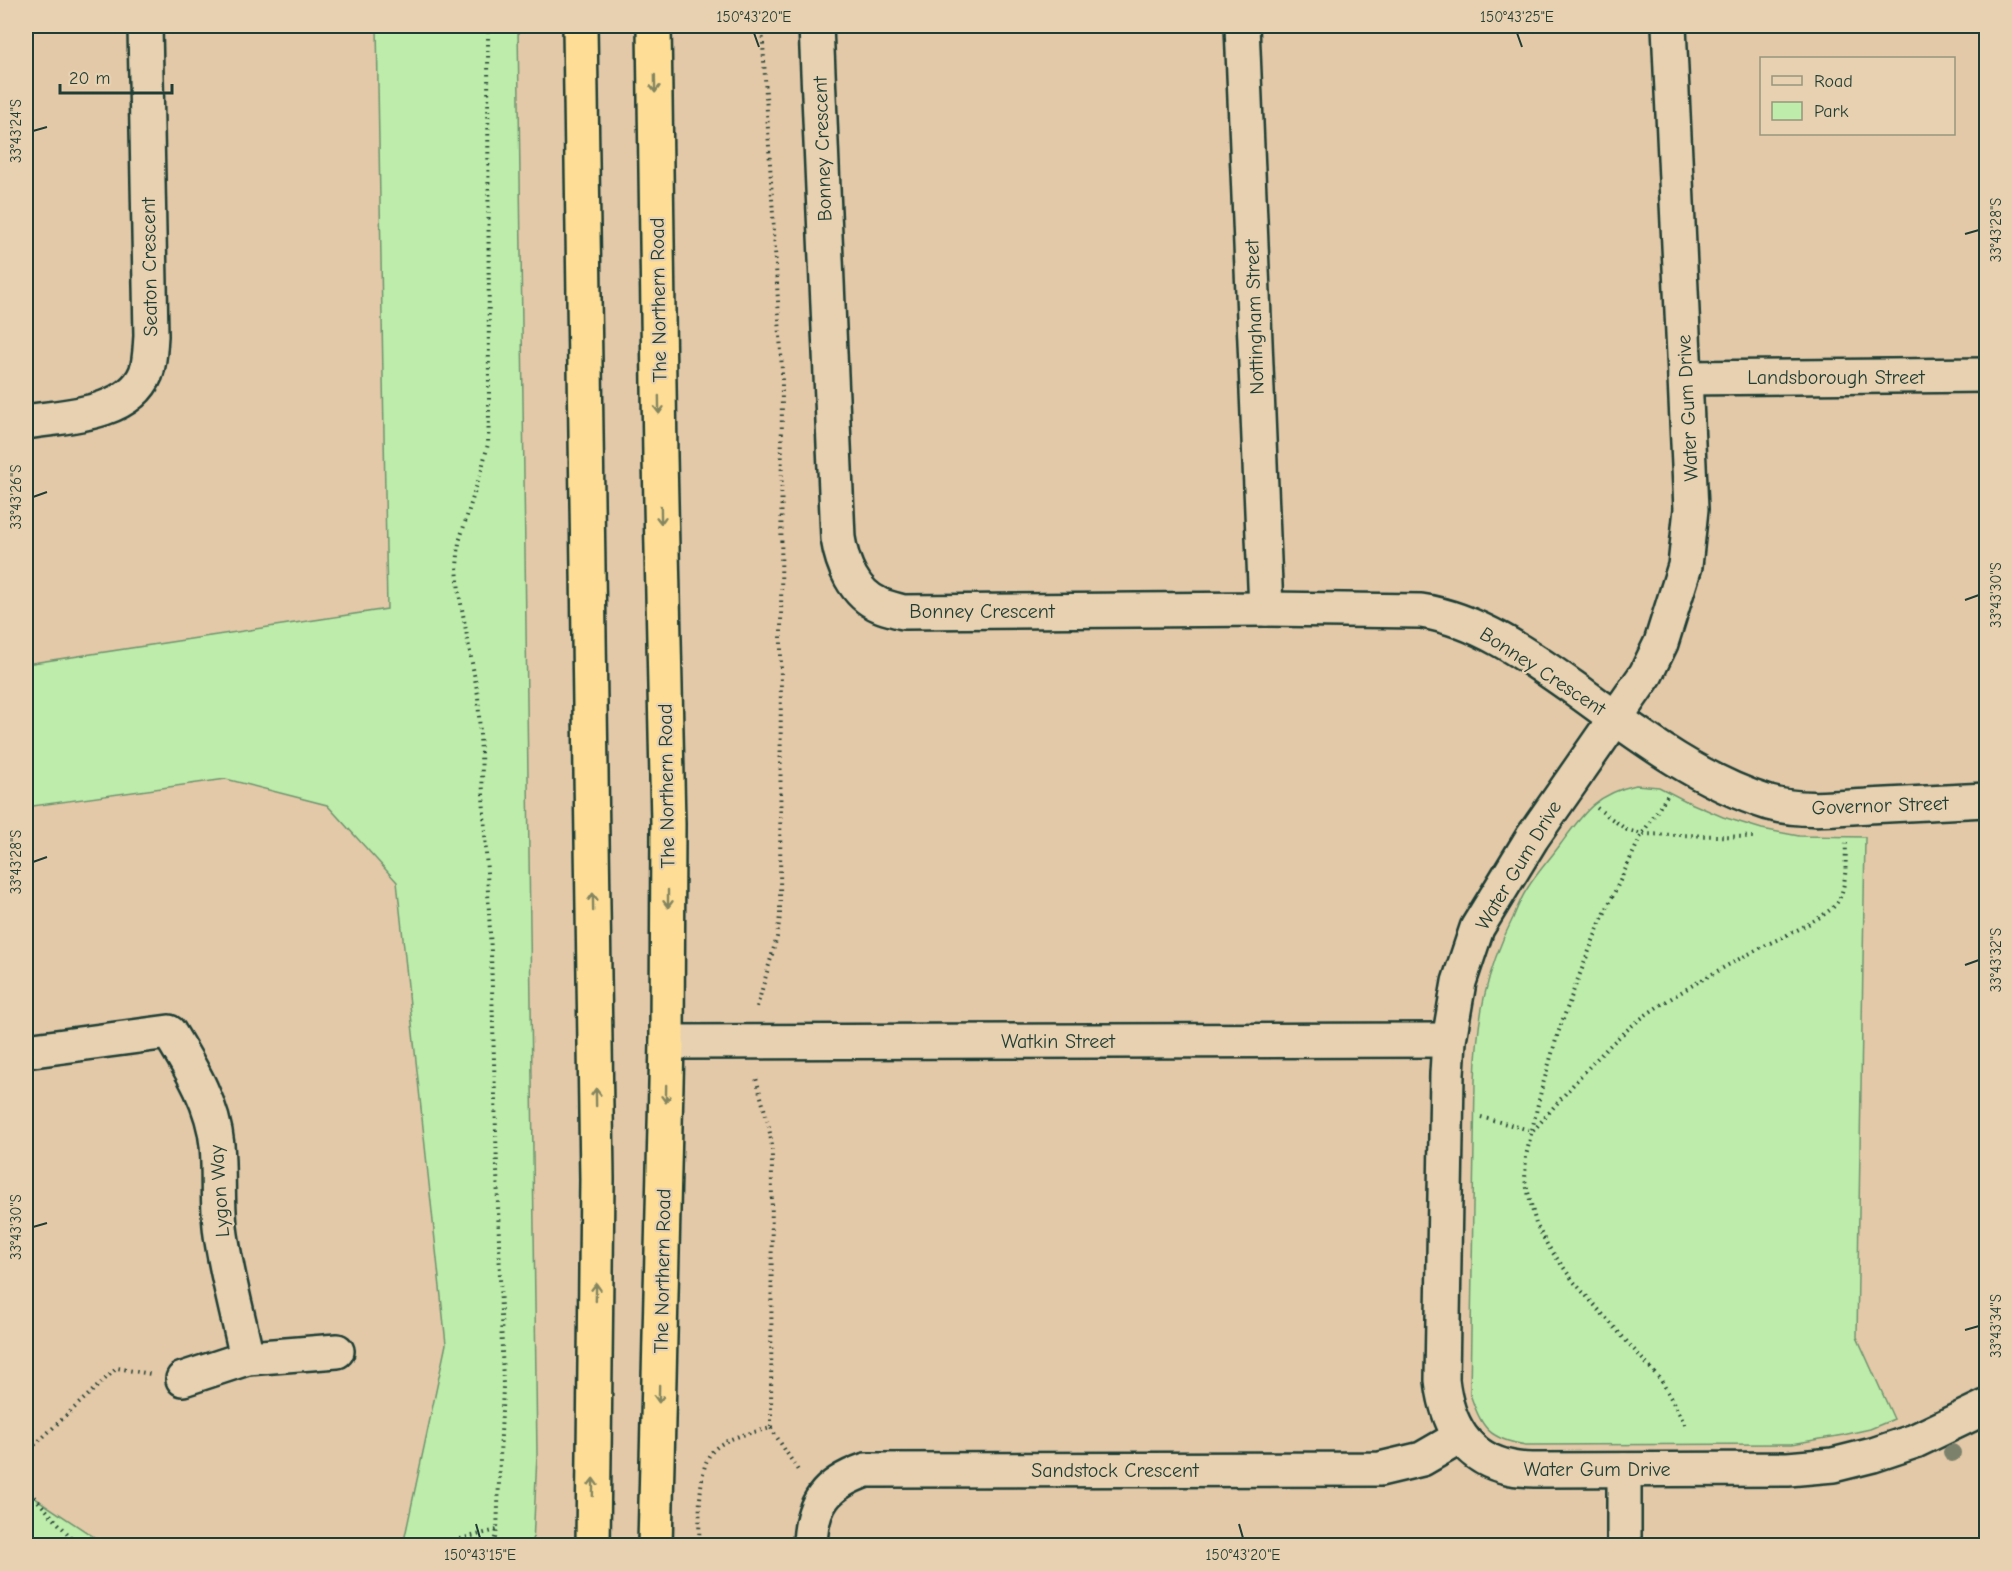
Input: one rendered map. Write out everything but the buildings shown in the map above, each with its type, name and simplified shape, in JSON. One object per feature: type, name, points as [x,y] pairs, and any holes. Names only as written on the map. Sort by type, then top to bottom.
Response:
[{"type":"highway","points":[[579,26],[597,1179],[593,1545]]},
{"type":"highway","name":"The Northern Road","points":[[654,26],[668,824],[667,1042],[655,1545]]},
{"type":"street","name":"Seaton Crescent","points":[[26,422],[92,412],[116,403],[133,392],[146,371],[151,336],[145,26]]},
{"type":"street","name":"Bonney Crescent","points":[[816,26],[838,538],[847,572],[860,591],[878,605],[903,612],[1266,609],[1421,611],[1444,615],[1503,641],[1616,718]]},
{"type":"street","name":"Nottingham Street","points":[[1242,26],[1266,609]]},
{"type":"street","name":"Water Gum Drive","points":[[1669,26],[1691,509],[1685,566],[1661,643],[1646,674],[1566,786],[1477,928],[1459,982],[1449,1040],[1442,1380],[1444,1399],[1450,1420],[1460,1437],[1487,1458],[1513,1468],[1540,1470],[1788,1468],[1833,1464],[1873,1455],[1916,1441],[1986,1407]]},
{"type":"street","name":"Landsborough Street","points":[[1685,378],[1986,375]]},
{"type":"street","name":"Governor Street","points":[[1616,718],[1686,765],[1733,789],[1771,803],[1813,809],[1986,800]]},
{"type":"street","name":"Lygon Way","points":[[26,1052],[169,1032],[194,1073],[214,1124],[222,1242],[247,1358]]},
{"type":"street","name":"Watkin Street","points":[[667,1042],[1449,1040]]},
{"type":"street","points":[[183,1378],[247,1358],[337,1351]]},
{"type":"street","name":"Sandstock Crescent","points":[[810,1545],[812,1519],[818,1503],[831,1487],[847,1476],[866,1470],[1380,1469],[1422,1459],[1460,1437]]},
{"type":"street","points":[[1624,1470],[1624,1545]]},
{"type":"path","points":[[488,26],[488,434],[482,468],[459,542],[457,567],[459,593],[478,695],[491,952],[502,1386],[497,1530],[493,1545]]},
{"type":"path","points":[[757,1013],[757,1002],[777,937],[780,892],[782,370],[762,26]]},
{"type":"path","points":[[1670,790],[1642,834],[1600,922],[1576,984],[1555,1042],[1541,1091],[1526,1156],[1525,1180],[1536,1224],[1548,1246],[1562,1267],[1661,1380],[1687,1428]]},
{"type":"path","points":[[1592,804],[1626,831],[1642,834],[1762,838]]},
{"type":"path","points":[[1533,1131],[1605,1049],[1657,1008],[1727,966],[1820,917],[1836,904],[1844,881],[1846,840]]},
{"type":"path","points":[[756,1067],[756,1078],[770,1127],[772,1147],[771,1428],[802,1478]]},
{"type":"path","points":[[1476,1116],[1533,1131]]},
{"type":"path","points":[[26,1453],[117,1368],[183,1378]]},
{"type":"path","points":[[699,1545],[701,1491],[704,1472],[711,1454],[728,1441],[771,1428]]},
{"type":"path","points":[[26,1488],[78,1545]]},
{"type":"path","points":[[431,1545],[497,1530]]},
{"type":"path","points":[[26,1537],[70,1541],[78,1545]]},
{"type":"green space","points":[[377,26],[518,26],[537,1454],[533,1545],[385,1545],[404,1541],[446,1344],[397,882],[327,805],[226,779],[26,807],[26,664],[387,609]]},
{"type":"green space","points":[[1636,785],[1659,787],[1723,817],[1762,829],[1799,836],[1865,837],[1857,1337],[1894,1419],[1870,1429],[1792,1444],[1526,1445],[1513,1443],[1495,1435],[1483,1424],[1474,1406],[1470,1394],[1475,1081],[1478,1037],[1489,977],[1519,903],[1538,872],[1591,807],[1610,794]]},
{"type":"green space","points":[[26,1492],[106,1545],[26,1545]]}]
